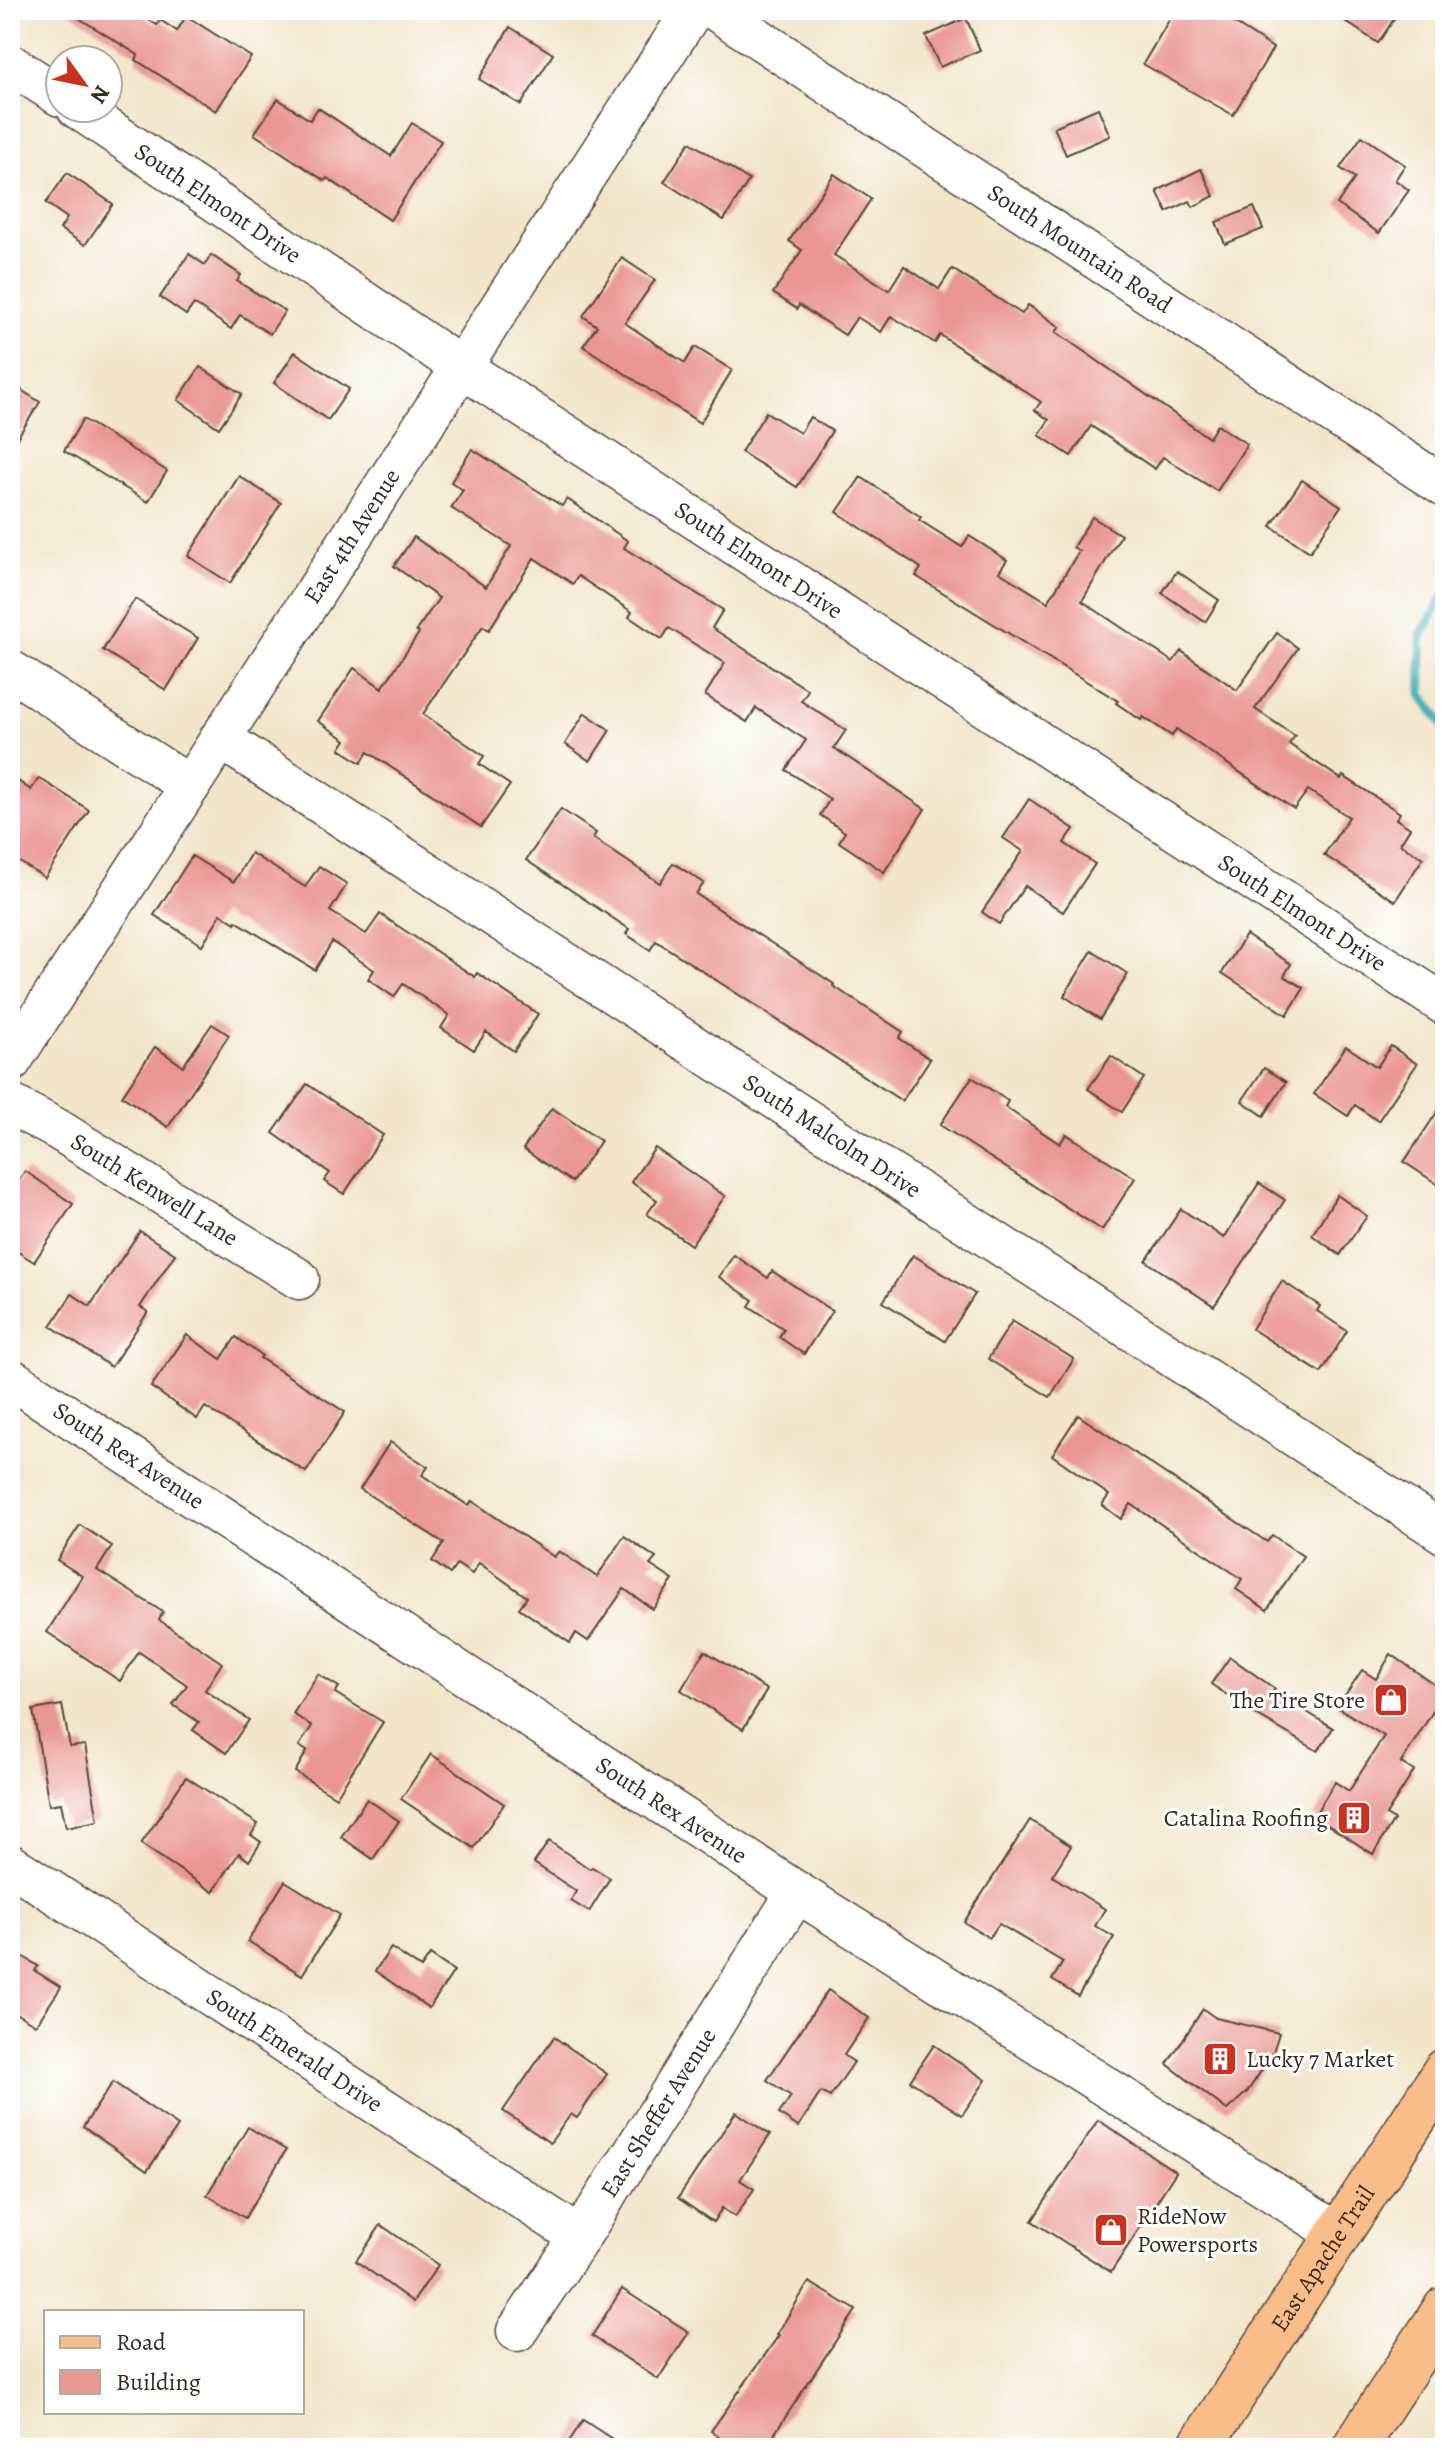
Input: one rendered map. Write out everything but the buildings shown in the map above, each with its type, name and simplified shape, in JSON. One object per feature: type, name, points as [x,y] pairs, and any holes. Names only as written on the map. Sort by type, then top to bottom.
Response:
[{"type":"main road","name":"East Apache Trail","points":[[1199,2448],[1445,2071]]},
{"type":"main road","points":[[1354,2448],[1445,2309]]},
{"type":"street","name":"East 4th Avenue","points":[[10,1063],[693,10]]},
{"type":"street","name":"South Mountain Road","points":[[715,10],[1445,487]]},
{"type":"street","points":[[10,64],[44,86]]},
{"type":"street","name":"South Elmont Drive","points":[[101,124],[461,367],[1445,1005]]},
{"type":"street","points":[[10,670],[190,786]]},
{"type":"street","name":"South Malcolm Drive","points":[[220,738],[1445,1534]]},
{"type":"street","name":"South Kenwell Lane","points":[[10,1104],[70,1137],[299,1279]]},
{"type":"street","name":"South Rex Avenue","points":[[10,1378],[797,1892],[1339,2234]]},
{"type":"street","name":"South Emerald Drive","points":[[10,1864],[580,2237]]},
{"type":"street","name":"East Sheffer Avenue","points":[[517,2331],[580,2237],[797,1892]]},
{"type":"waterway","points":[[1445,594],[1421,635],[1422,695],[1445,727]]},
{"type":"place","name":"The Tire Store","points":[[1391,1700]]},
{"type":"place","name":"Catalina Roofing","points":[[1354,1818]]},
{"type":"place","name":"Lucky 7 Market","points":[[1220,2059]]},
{"type":"place","name":"RideNow Powersports","points":[[1111,2230]]}]
